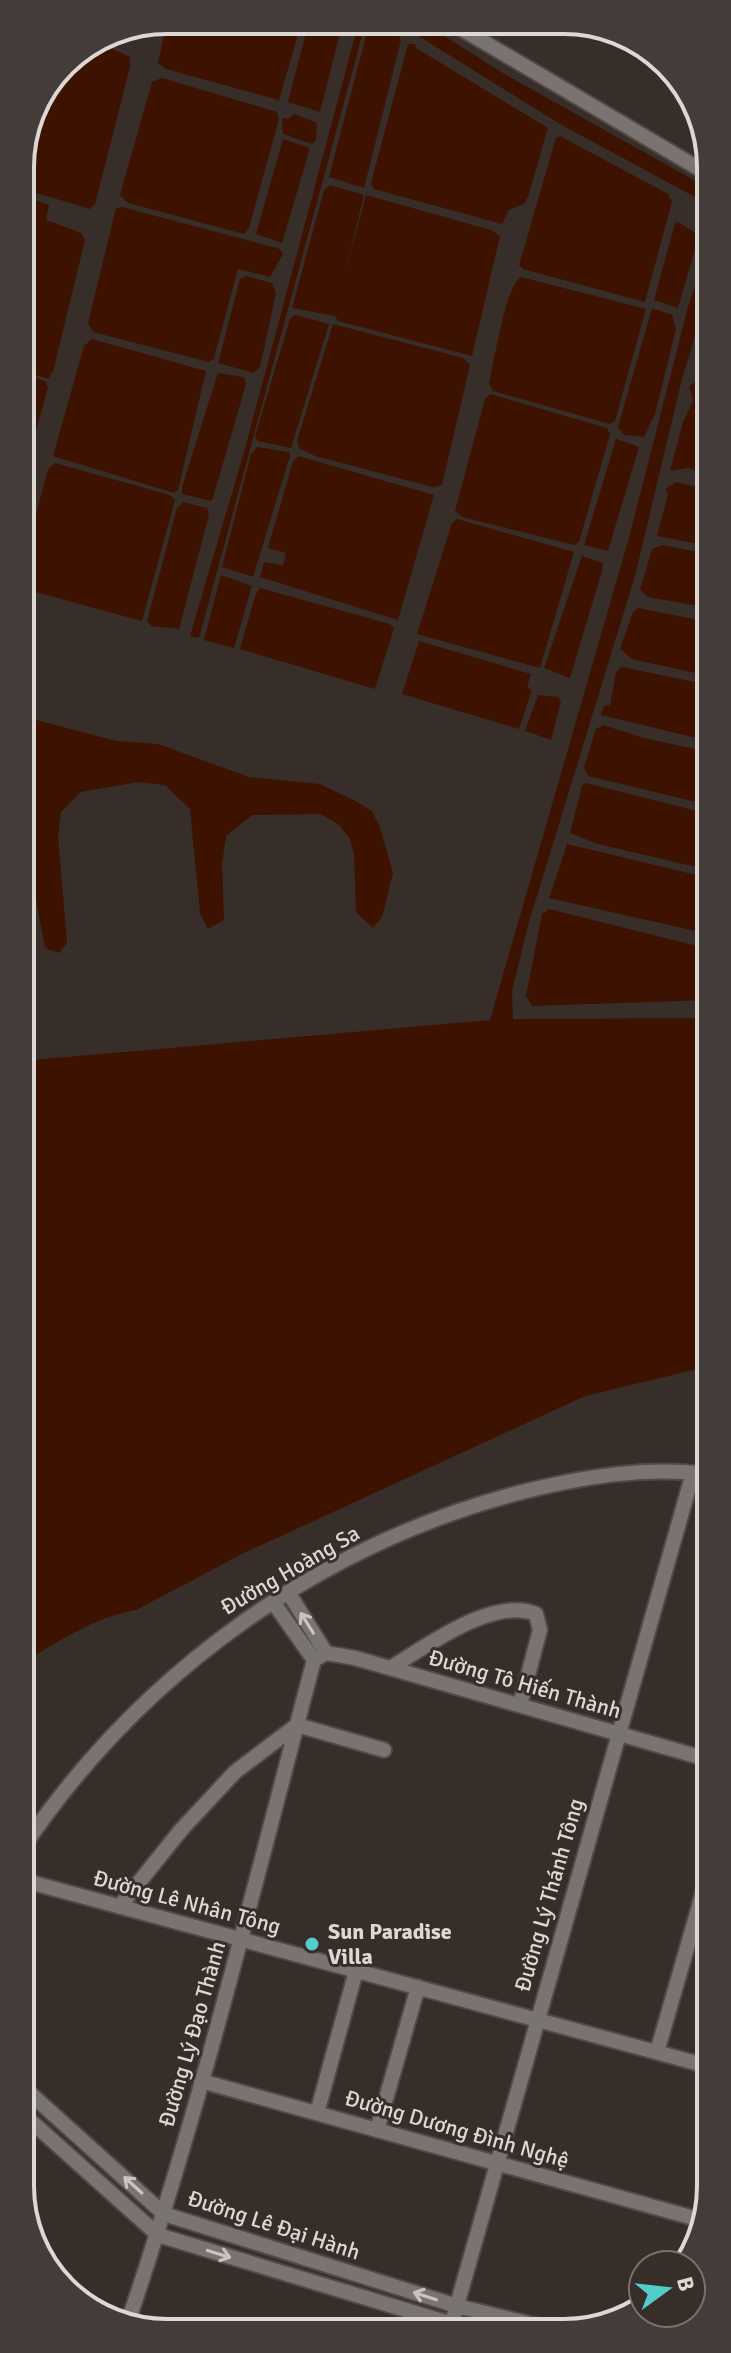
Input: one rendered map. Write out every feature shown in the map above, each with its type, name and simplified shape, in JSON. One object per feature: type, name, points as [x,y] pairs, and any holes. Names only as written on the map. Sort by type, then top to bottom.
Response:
[{"type":"street","points":[[470,34],[697,168]]},
{"type":"street","name":"Đường Hoàng Sa","points":[[34,1831],[52,1804],[136,1708],[233,1627],[340,1561],[463,1506],[557,1484],[654,1470],[697,1473]]},
{"type":"street","name":"Đường Lý Thánh Tông","points":[[453,2319],[693,1473]]},
{"type":"street","points":[[288,1592],[320,1656]]},
{"type":"street","points":[[273,1602],[320,1656]]},
{"type":"street","points":[[390,1668],[479,1618],[520,1607],[536,1614],[540,1630],[520,1705]]},
{"type":"street","name":"Đường Tô Hiến Thành","points":[[320,1656],[390,1668],[697,1756]]},
{"type":"street","name":"Đường Lý Đạo Thành","points":[[131,2314],[158,2235],[242,1940],[297,1725],[320,1656]]},
{"type":"street","points":[[120,1906],[181,1830],[235,1772],[297,1725],[384,1750]]},
{"type":"street","name":"Đường Lê Nhân Tông","points":[[34,1883],[697,2063]]},
{"type":"street","points":[[657,2052],[697,1913]]},
{"type":"street","points":[[317,2113],[356,1971]]},
{"type":"street","points":[[377,2130],[418,1987]]},
{"type":"street","name":"Đường Dương Đình Nghệ","points":[[201,2081],[693,2218]]},
{"type":"street","name":"Đường Lê Đại Hành","points":[[34,2097],[164,2214],[457,2306],[510,2319]]},
{"type":"street","name":"Đường Lê Đại Hành","points":[[34,2124],[158,2235],[423,2319]]},
{"type":"shaded area","points":[[164,34],[298,34],[279,100],[166,69],[158,63]]},
{"type":"shaded area","points":[[306,34],[340,34],[320,112],[288,102]]},
{"type":"shaded area","points":[[356,34],[362,34],[199,638],[190,636],[244,452]]},
{"type":"shaded area","points":[[366,34],[397,34],[401,40],[364,188],[329,177]]},
{"type":"shaded area","points":[[415,34],[441,34],[506,75],[697,182],[697,199],[560,124]]},
{"type":"shaded area","points":[[408,44],[415,44],[416,48],[548,128],[528,197],[524,204],[509,210],[502,224],[374,189],[371,183]]},
{"type":"shaded area","points":[[109,47],[130,57],[130,67],[95,204],[90,209],[34,192],[34,158],[44,116],[56,93],[73,73],[93,56]]},
{"type":"shaded area","points":[[162,78],[277,112],[279,119],[249,228],[244,234],[128,203],[120,195],[152,82]]},
{"type":"shaded area","points":[[294,114],[317,123],[316,140],[312,144],[283,134],[282,118],[288,119]]},
{"type":"shaded area","points":[[560,136],[668,194],[672,202],[645,302],[523,269],[519,265],[556,138]]},
{"type":"shaded area","points":[[283,139],[310,148],[282,243],[256,234]]},
{"type":"shaded area","points":[[330,185],[364,195],[345,273],[366,195],[491,230],[500,236],[472,356],[338,321],[335,316],[292,308],[324,190]]},
{"type":"shaded area","points":[[34,200],[49,205],[46,220],[81,233],[85,240],[53,372],[48,379],[34,374]]},
{"type":"shaded area","points":[[122,207],[280,249],[283,254],[270,277],[238,269],[214,358],[209,362],[93,332],[88,323],[116,208]]},
{"type":"shaded area","points":[[675,223],[697,234],[678,308],[654,300]]},
{"type":"shaded area","points":[[246,276],[272,283],[276,293],[260,367],[254,373],[218,363],[240,279]]},
{"type":"shaded area","points":[[521,277],[646,309],[615,421],[610,424],[493,391],[489,384],[501,326],[510,295]]},
{"type":"shaded area","points":[[697,280],[697,329],[682,379],[635,576],[529,922],[512,991],[513,1019],[697,1018],[697,1369],[585,1396],[242,1554],[136,1610],[91,1624],[34,1656],[34,1060],[490,1020],[630,534]]},
{"type":"shaded area","points":[[652,308],[672,315],[676,329],[655,414],[644,437],[624,435],[618,427]]},
{"type":"shaded area","points":[[295,315],[329,324],[291,448],[258,441],[255,436],[290,319]]},
{"type":"shaded area","points":[[333,324],[463,358],[470,365],[442,485],[433,487],[315,456],[299,448],[297,441]]},
{"type":"shaded area","points":[[92,339],[206,371],[178,490],[174,493],[53,456],[84,346]]},
{"type":"shaded area","points":[[218,373],[244,377],[246,384],[212,501],[182,494],[182,487]]},
{"type":"shaded area","points":[[34,378],[45,381],[48,387],[34,438]]},
{"type":"shaded area","points":[[697,381],[697,471],[689,468],[670,471],[683,422],[693,401],[689,386]]},
{"type":"shaded area","points":[[490,394],[607,428],[610,434],[579,542],[574,545],[462,517],[455,511],[485,399]]},
{"type":"shaded area","points":[[616,439],[639,447],[608,551],[584,545]]},
{"type":"shaded area","points":[[257,447],[289,452],[290,456],[253,577],[222,567],[251,454]]},
{"type":"shaded area","points":[[298,456],[434,495],[398,620],[260,577],[264,562],[283,565],[286,553],[268,548],[293,461]]},
{"type":"shaded area","points":[[55,463],[170,495],[175,500],[142,621],[34,592],[34,522],[48,469]]},
{"type":"shaded area","points":[[676,482],[697,487],[697,544],[657,536],[668,494],[665,489]]},
{"type":"shaded area","points":[[183,502],[207,508],[209,515],[179,629],[152,626],[147,621],[177,508]]},
{"type":"shaded area","points":[[457,519],[574,552],[540,668],[417,634],[452,523]]},
{"type":"shaded area","points":[[662,545],[697,552],[697,606],[648,597],[640,590],[652,549]]},
{"type":"shaded area","points":[[582,556],[603,563],[570,678],[544,668]]},
{"type":"shaded area","points":[[221,575],[252,586],[234,648],[204,640]]},
{"type":"shaded area","points":[[260,588],[390,624],[394,628],[375,689],[240,649]]},
{"type":"shaded area","points":[[638,608],[697,620],[697,673],[632,659],[620,649],[633,612]]},
{"type":"shaded area","points":[[419,641],[531,674],[527,687],[532,690],[519,729],[402,694]]},
{"type":"shaded area","points":[[622,667],[697,683],[697,738],[601,715],[604,706],[610,705],[616,672]]},
{"type":"shaded area","points":[[538,695],[558,697],[561,701],[551,740],[525,731]]},
{"type":"shaded area","points":[[34,719],[116,741],[158,744],[249,777],[320,784],[372,811],[380,827],[393,873],[382,917],[373,928],[356,912],[354,854],[350,839],[338,824],[321,814],[252,815],[226,836],[222,864],[224,920],[208,929],[200,913],[190,809],[165,785],[138,782],[81,792],[61,812],[58,836],[67,943],[59,953],[45,948],[34,888]]},
{"type":"shaded area","points":[[603,725],[697,749],[697,802],[588,776],[584,767],[596,729]]},
{"type":"shaded area","points":[[586,783],[697,811],[697,867],[598,844],[570,833],[582,786]]},
{"type":"shaded area","points":[[567,844],[697,875],[697,931],[549,898]]},
{"type":"shaded area","points":[[549,909],[697,946],[697,1000],[532,1006],[526,996],[542,914]]},
{"type":"place","name":"Sun Paradise Villa","points":[[312,1944]]}]
